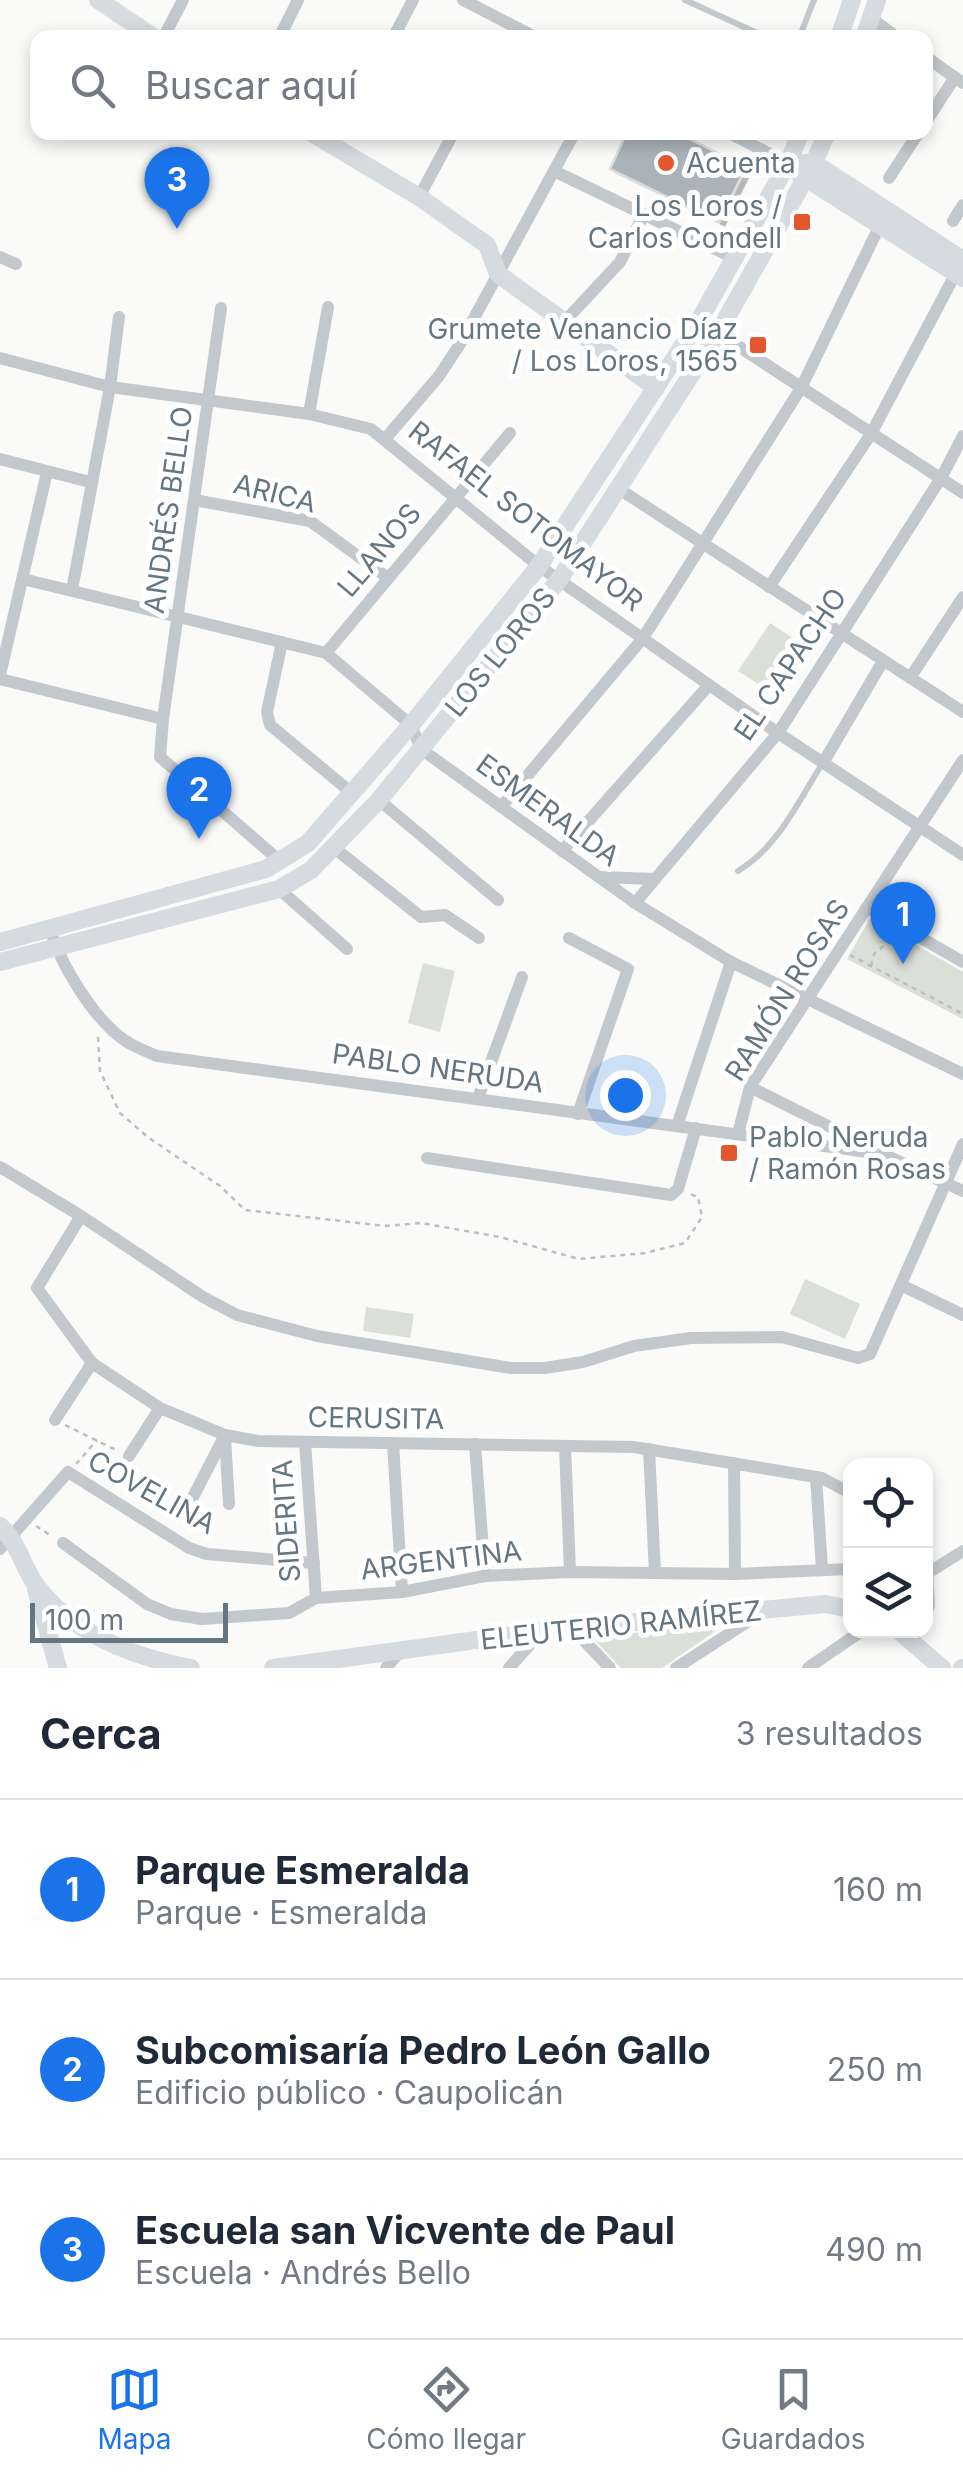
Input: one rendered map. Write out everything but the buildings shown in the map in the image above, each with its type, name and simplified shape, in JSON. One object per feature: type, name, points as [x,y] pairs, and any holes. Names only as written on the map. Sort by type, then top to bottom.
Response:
[{"type":"main road","points":[[98,0],[143,30]]},
{"type":"main road","points":[[841,30],[852,0]]},
{"type":"main road","points":[[340,140],[487,244],[498,274],[656,388]]},
{"type":"main road","name":"LOS LOROS","points":[[0,962],[52,937],[266,869],[308,843],[411,725],[539,566],[697,324],[798,140]]},
{"type":"main road","name":"LOS LOROS","points":[[0,942],[52,937],[279,889],[311,870],[380,800],[559,580],[718,334],[823,140]]},
{"type":"main road","points":[[788,163],[884,217],[961,267]]},
{"type":"main road","points":[[4,1537],[34,1583],[92,1633],[156,1665],[191,1668]]},
{"type":"main road","points":[[34,1583],[58,1668]]},
{"type":"main road","name":"ELEUTERIO RAMÍREZ","points":[[272,1668],[542,1631],[825,1604],[843,1608]]},
{"type":"main road","points":[[912,1638],[942,1668]]},
{"type":"street","points":[[167,30],[183,0]]},
{"type":"street","points":[[283,30],[298,0]]},
{"type":"street","points":[[397,30],[413,0]]},
{"type":"street","points":[[463,0],[508,30]]},
{"type":"street","points":[[874,9],[891,30]]},
{"type":"street","points":[[933,62],[959,80],[933,113]]},
{"type":"street","points":[[419,197],[450,140]]},
{"type":"street","points":[[385,438],[440,376],[571,140]]},
{"type":"street","points":[[743,140],[788,163]]},
{"type":"street","points":[[889,178],[914,140]]},
{"type":"street","points":[[554,172],[732,257]]},
{"type":"street","points":[[953,221],[963,206]]},
{"type":"street","points":[[565,321],[620,262],[644,214]]},
{"type":"street","points":[[501,808],[642,638],[704,544],[801,388],[884,217]]},
{"type":"street","points":[[0,257],[16,264]]},
{"type":"street","points":[[769,588],[871,434],[961,267]]},
{"type":"street","points":[[309,414],[328,307]]},
{"type":"street","name":"ANDRÉS BELLO","points":[[220,308],[160,757],[280,861]]},
{"type":"street","points":[[72,590],[120,317]]},
{"type":"street","points":[[718,334],[963,492]]},
{"type":"street","name":"RAFAEL SOTOMAYOR","points":[[0,358],[110,387],[309,414],[371,429],[539,566],[778,733],[963,855]]},
{"type":"street","name":"LLANOS","points":[[326,653],[510,433]]},
{"type":"street","name":"EL CAPACHO","points":[[635,903],[778,733],[941,478],[963,436]]},
{"type":"street","points":[[0,459],[90,482]]},
{"type":"street","points":[[47,472],[0,677],[164,719]]},
{"type":"street","points":[[619,489],[963,712]]},
{"type":"street","name":"ARICA","points":[[194,500],[310,521],[388,578]]},
{"type":"street","points":[[23,578],[326,653],[411,725],[421,750]]},
{"type":"street","points":[[910,678],[963,597]]},
{"type":"street","points":[[282,642],[268,712],[270,725],[353,794]]},
{"type":"street","points":[[823,763],[883,661]]},
{"type":"street","points":[[562,852],[709,684]]},
{"type":"street","name":"ESMERALDA","points":[[421,750],[635,903],[732,962],[963,1074]]},
{"type":"street","name":"RAMÓN ROSAS","points":[[738,1134],[750,1087],[963,760]]},
{"type":"street","points":[[380,800],[498,900]]},
{"type":"street","points":[[332,847],[421,917],[445,916],[479,938]]},
{"type":"street","points":[[599,877],[655,880]]},
{"type":"street","points":[[279,889],[347,949]]},
{"type":"street","points":[[867,907],[962,960]]},
{"type":"street","name":"PABLO NERUDA","points":[[52,937],[98,1016],[126,1042],[158,1056],[883,1154]]},
{"type":"street","points":[[568,938],[628,969],[578,1114]]},
{"type":"street","points":[[677,1126],[732,962]]},
{"type":"street","points":[[478,1098],[522,977]]},
{"type":"street","name":"PABLO NERUDA","points":[[750,1087],[963,1191]]},
{"type":"street","points":[[427,1158],[670,1196],[678,1189],[696,1128]]},
{"type":"street","points":[[0,1168],[237,1315],[317,1336],[511,1368],[545,1368],[584,1362],[634,1346],[690,1338],[782,1338],[858,1358],[870,1354],[963,1144]]},
{"type":"street","name":"CERUSITA","points":[[82,1216],[37,1288],[92,1363],[160,1408],[225,1436],[258,1441],[649,1449],[816,1477],[843,1489]]},
{"type":"street","points":[[900,1285],[963,1314]]},
{"type":"street","points":[[55,1420],[92,1363]]},
{"type":"street","points":[[129,1456],[160,1408]]},
{"type":"street","points":[[191,1501],[225,1436]]},
{"type":"street","points":[[225,1436],[229,1504]]},
{"type":"street","name":"SIDERITA","points":[[305,1442],[316,1598]]},
{"type":"street","points":[[393,1443],[402,1592]]},
{"type":"street","points":[[475,1444],[485,1576]]},
{"type":"street","points":[[565,1446],[570,1572]]},
{"type":"street","points":[[649,1449],[655,1573]]},
{"type":"street","points":[[734,1464],[735,1574]]},
{"type":"street","name":"COVELINA","points":[[4,1537],[26,1520],[68,1472],[189,1548],[206,1554],[314,1562]]},
{"type":"street","points":[[816,1477],[822,1569]]},
{"type":"street","name":"ARGENTINA","points":[[63,1543],[146,1604],[171,1614],[202,1618],[289,1612],[316,1598],[402,1592],[485,1576],[843,1569]]},
{"type":"street","points":[[933,1574],[963,1551]]},
{"type":"street","points":[[676,1668],[766,1609]]},
{"type":"street","points":[[574,1629],[610,1668]]},
{"type":"street","points":[[509,1668],[542,1631]]},
{"type":"street","points":[[808,1668],[851,1638]]},
{"type":"street","points":[[386,1668],[401,1650]]},
{"type":"lane","points":[[686,0],[751,30]]},
{"type":"lane","points":[[802,30],[814,0]]},
{"type":"lane","points":[[738,870],[756,860],[774,840],[823,763]]},
{"type":"path","points":[[870,967],[874,954],[895,936]]},
{"type":"path","points":[[840,949],[963,1014]]},
{"type":"path","points":[[98,1016],[100,1070],[120,1113],[149,1138],[220,1186],[245,1210],[385,1226],[420,1223],[500,1236],[579,1258],[645,1253],[685,1243],[702,1217],[698,1197],[678,1189]]},
{"type":"path","points":[[55,1420],[129,1456]]},
{"type":"path","points":[[68,1472],[97,1440]]},
{"type":"path","points":[[26,1520],[63,1543]]},
{"type":"shaded area","points":[[770,623],[800,643],[769,691],[738,671]]},
{"type":"shaded area","points":[[870,918],[963,972],[963,1019],[847,959]]},
{"type":"shaded area","points":[[423,963],[455,971],[440,1032],[408,1023]]},
{"type":"shaded area","points":[[805,1279],[860,1304],[845,1339],[790,1314]]},
{"type":"shaded area","points":[[366,1307],[414,1314],[410,1338],[363,1331]]},
{"type":"shaded area","points":[[730,1621],[662,1668],[621,1668],[593,1638]]},
{"type":"place","name":"Acuenta","points":[[666,163]]},
{"type":"place","name":"Los Loros / Carlos Condell","points":[[802,222]]},
{"type":"place","name":"Escuela san Vicvente de Paul","points":[[177,229]]},
{"type":"place","name":"Grumete Venancio Díaz / Los Loros, 1565","points":[[758,345]]},
{"type":"place","name":"Subcomisaría Pedro León Gallo","points":[[199,839]]},
{"type":"place","name":"Parque Esmeralda","points":[[903,964]]},
{"type":"place","name":"Pablo Neruda / Ramón Rosas","points":[[729,1153]]}]
